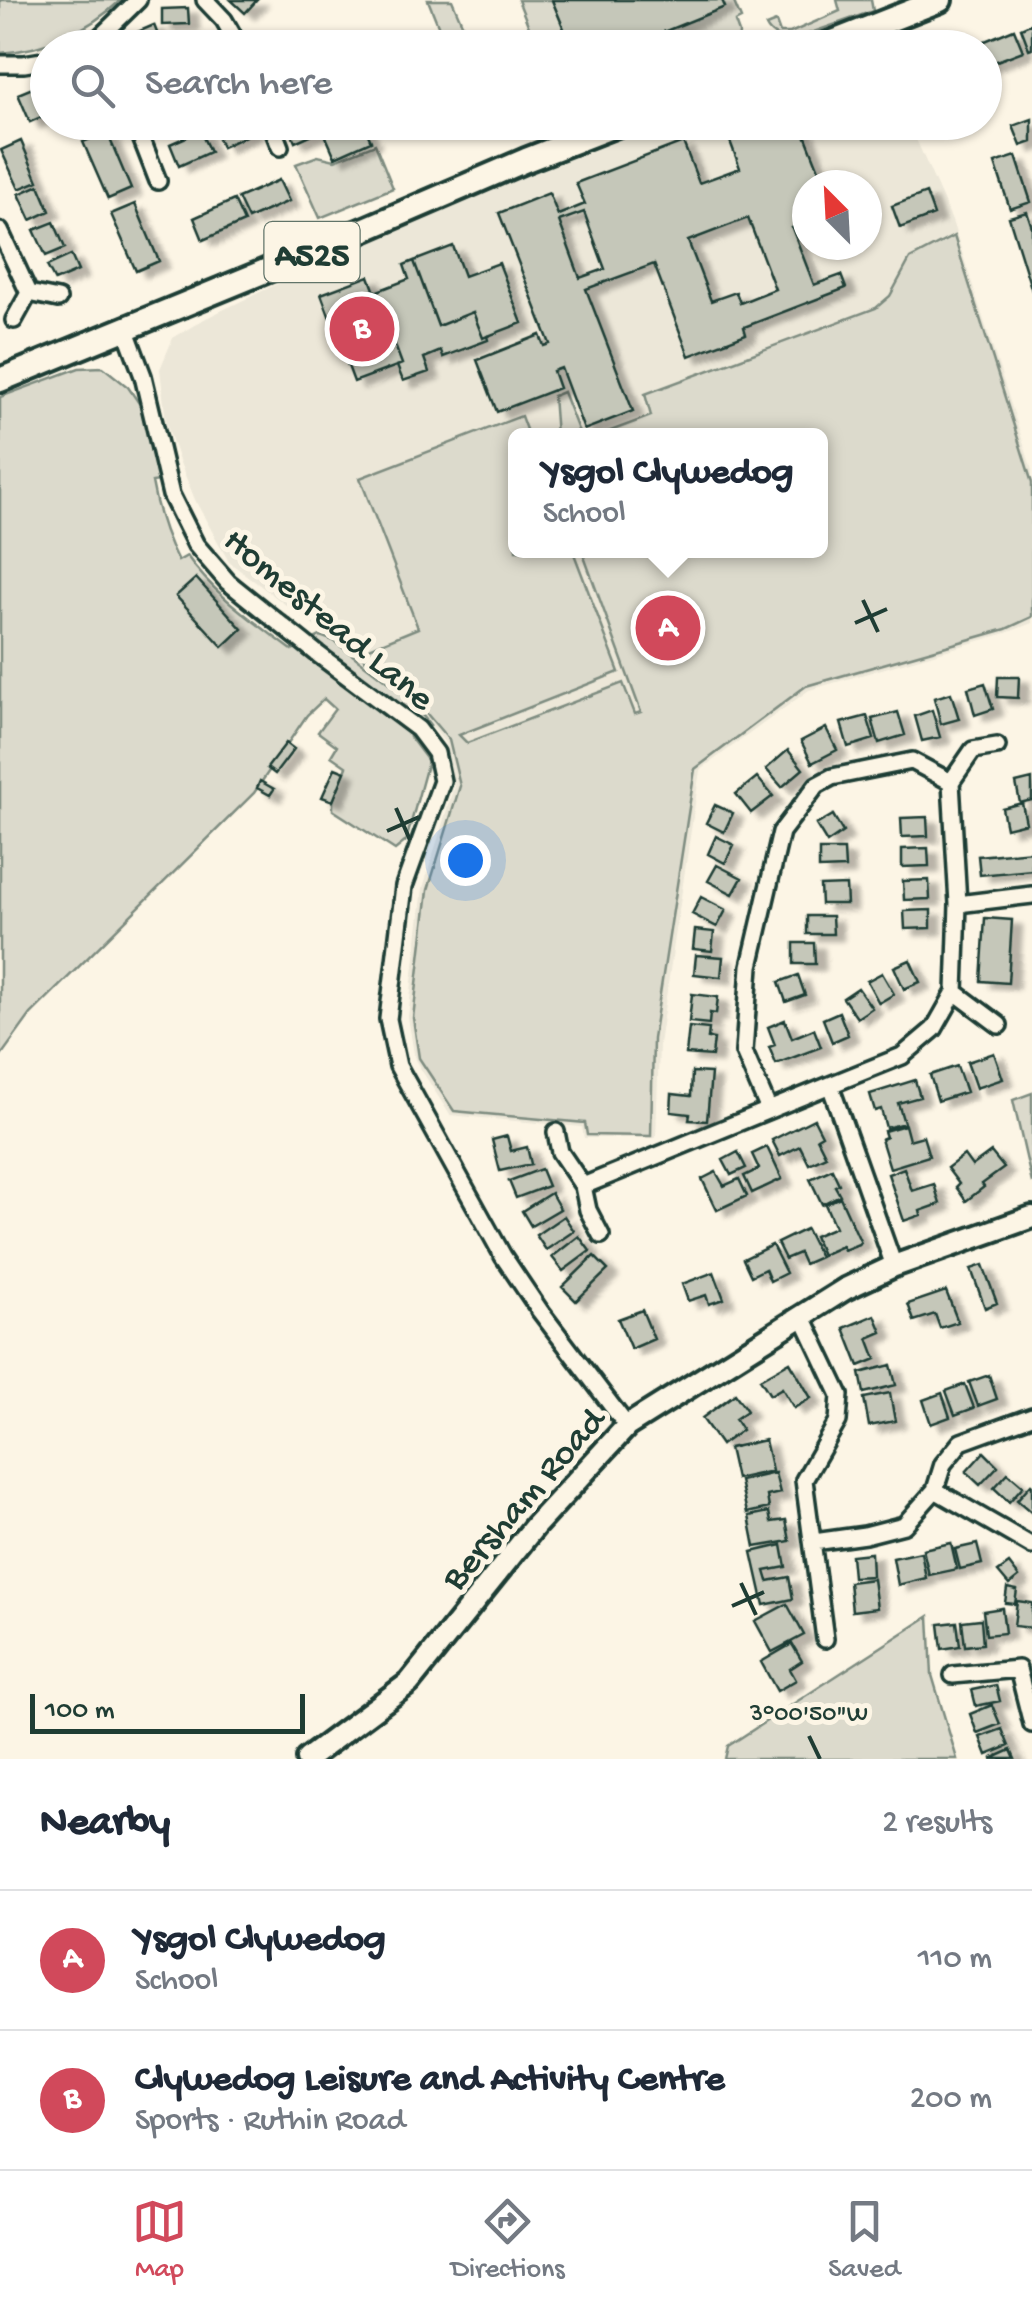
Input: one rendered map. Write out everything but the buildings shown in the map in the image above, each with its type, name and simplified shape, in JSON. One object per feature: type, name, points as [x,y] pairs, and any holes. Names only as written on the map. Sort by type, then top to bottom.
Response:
[{"type":"main road","points":[[864,30],[940,0]]},
{"type":"main road","name":"A525","points":[[0,380],[578,140]]},
{"type":"main road","name":"Bersham Road","points":[[307,1759],[410,1683],[535,1526],[627,1426],[844,1289],[894,1266],[1032,1218]]},
{"type":"street","points":[[107,30],[138,0]]},
{"type":"street","points":[[204,0],[230,30]]},
{"type":"street","points":[[0,64],[30,63]]},
{"type":"street","points":[[142,140],[158,181]]},
{"type":"street","points":[[277,140],[280,147]]},
{"type":"street","points":[[0,231],[29,293]]},
{"type":"street","points":[[29,293],[58,299]]},
{"type":"street","points":[[14,320],[29,293]]},
{"type":"street","name":"Homestead Lane","points":[[125,328],[143,376],[171,495],[196,545],[228,582],[418,729],[436,754],[442,781],[404,886],[388,1020],[398,1066],[503,1256],[540,1312],[627,1426]]},
{"type":"street","points":[[583,1186],[902,1056],[934,1029],[955,992],[958,904],[951,782],[973,750],[997,746]]},
{"type":"street","points":[[769,1110],[744,1052],[750,966],[781,832],[816,786],[832,777],[912,761],[951,782]]},
{"type":"street","points":[[958,904],[1032,896]]},
{"type":"street","points":[[955,992],[999,1025]]},
{"type":"street","points":[[830,1086],[894,1266]]},
{"type":"street","points":[[556,1132],[560,1152],[583,1186],[588,1210],[600,1235]]},
{"type":"street","points":[[803,1317],[840,1395],[838,1421],[804,1480],[825,1639]]},
{"type":"street","points":[[814,1542],[904,1525],[934,1490],[944,1464],[961,1442],[1032,1416]]},
{"type":"street","points":[[934,1490],[1032,1546]]},
{"type":"street","points":[[953,1675],[1018,1669],[1032,1724]]},
{"type":"shaded area","points":[[0,0],[121,0],[78,30],[30,30],[30,48],[0,53]]},
{"type":"shaded area","points":[[428,0],[452,0],[465,30],[440,30]]},
{"type":"shaded area","points":[[518,0],[552,0],[564,30],[530,30]]},
{"type":"shaded area","points":[[722,0],[733,0],[741,19],[735,22],[738,30],[661,30]]},
{"type":"shaded area","points":[[837,0],[871,0],[873,11],[819,30],[797,30],[840,11]]},
{"type":"shaded area","points":[[776,22],[779,30],[766,26]]},
{"type":"shaded area","points":[[620,140],[916,140],[952,221],[1032,470],[1032,623],[809,690],[700,770],[659,1044],[656,1138],[584,1138],[582,1127],[450,1115],[415,1060],[408,1017],[423,888],[454,786],[445,743],[409,698],[229,562],[196,502],[178,458],[166,422],[160,369],[173,338],[314,266]]},
{"type":"shaded area","points":[[375,144],[393,188],[320,218],[296,164],[318,156],[335,160]]},
{"type":"shaded area","points":[[954,236],[1032,483],[1032,617],[1006,629],[806,686],[695,769],[653,1039],[651,1136],[587,1135],[585,1123],[454,1111],[419,1058],[413,1018],[428,890],[460,786],[449,740],[411,695],[357,653],[418,628],[360,478],[521,416],[525,428],[508,428],[508,558],[576,558],[619,672],[459,735],[467,743],[623,683],[635,714],[641,712],[585,558],[828,558],[828,428],[619,428],[651,416],[645,394],[876,308],[890,296],[910,259]]},
{"type":"shaded area","points":[[103,367],[128,387],[143,409],[159,481],[152,482],[156,503],[178,561],[187,556],[222,595],[292,650],[320,636],[334,641],[409,698],[430,725],[410,737],[428,761],[406,841],[395,850],[333,810],[347,767],[331,756],[337,746],[318,732],[335,709],[324,699],[307,715],[254,793],[31,1014],[0,1057],[0,397],[79,368]]},
{"type":"shaded area","points":[[563,392],[577,428],[555,428],[553,396]]},
{"type":"shaded area","points":[[1032,1093],[1032,1183],[1013,1100]]},
{"type":"shaded area","points":[[929,1616],[932,1675],[957,1759],[725,1759],[728,1746]]},
{"type":"place","name":"Clywedog Leisure and Activity Centre","points":[[362,329]]},
{"type":"place","name":"Ysgol Clywedog","points":[[668,628]]}]
